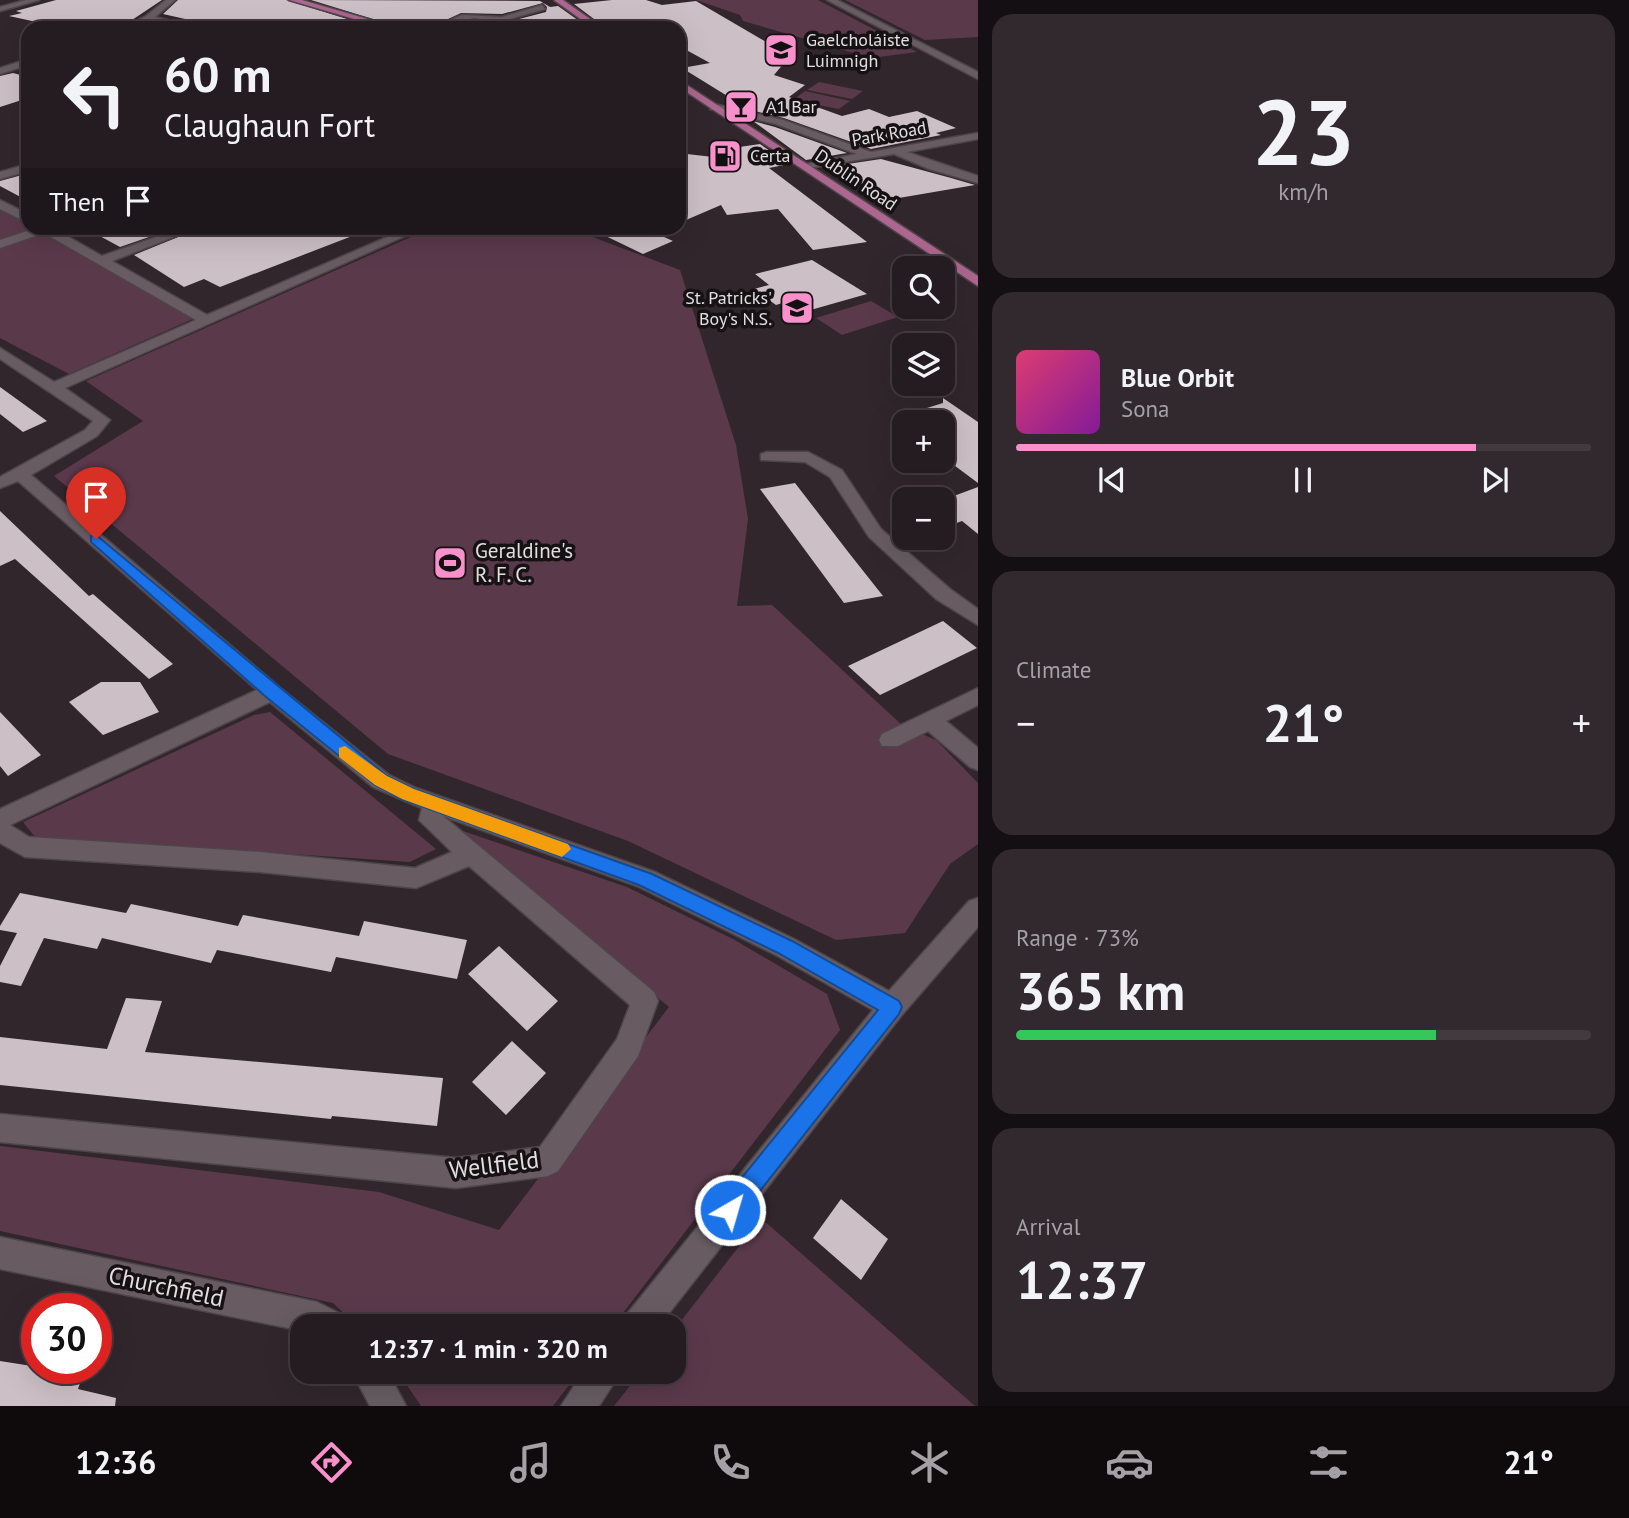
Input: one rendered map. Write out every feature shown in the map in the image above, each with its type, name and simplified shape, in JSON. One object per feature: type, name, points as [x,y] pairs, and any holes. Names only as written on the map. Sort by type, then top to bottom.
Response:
[{"type":"main road","points":[[293,0],[370,21]]},
{"type":"main road","points":[[558,0],[589,21]]},
{"type":"main road","name":"Dublin Road","points":[[686,88],[978,282]]},
{"type":"main road","points":[[686,101],[714,107]]},
{"type":"street","points":[[0,9],[35,0]]},
{"type":"street","points":[[142,21],[171,0]]},
{"type":"street","points":[[831,0],[978,76]]},
{"type":"street","points":[[506,18],[542,7]]},
{"type":"street","points":[[454,21],[467,16],[515,21]]},
{"type":"street","points":[[149,18],[163,21]]},
{"type":"street","points":[[0,71],[21,64]]},
{"type":"street","points":[[714,107],[790,126],[870,155]]},
{"type":"street","name":"Park Road","points":[[806,167],[978,136]]},
{"type":"street","points":[[897,151],[933,167],[978,180]]},
{"type":"street","points":[[0,176],[21,169]]},
{"type":"street","points":[[0,204],[21,215]]},
{"type":"street","points":[[0,244],[25,235]]},
{"type":"street","points":[[57,235],[204,319]]},
{"type":"street","points":[[102,260],[172,235]]},
{"type":"street","points":[[57,386],[204,319],[401,235]]},
{"type":"street","points":[[0,352],[57,386],[102,420],[91,433],[0,483]]},
{"type":"street","points":[[767,457],[808,457],[836,474],[875,533],[943,594],[978,618]]},
{"type":"street","points":[[20,474],[272,692],[381,781],[646,880],[785,947],[892,1007]]},
{"type":"street","points":[[0,819],[272,692]]},
{"type":"street","points":[[890,740],[978,696]]},
{"type":"street","points":[[930,720],[978,761]]},
{"type":"street","name":"Wellfield","points":[[0,1128],[456,1173],[548,1161],[628,1047],[645,1000],[431,820],[435,803]]},
{"type":"street","points":[[0,830],[25,847],[260,862],[416,878],[471,855]]},
{"type":"street","points":[[649,1314],[892,1007],[978,909]]},
{"type":"street","name":"Churchfield","points":[[0,1254],[297,1314]]},
{"type":"street","points":[[376,1384],[389,1406]]},
{"type":"street","points":[[578,1406],[595,1384]]},
{"type":"shaded area","points":[[696,0],[818,0],[917,52],[871,58],[743,21],[740,15]]},
{"type":"shaded area","points":[[845,0],[978,0],[978,37],[925,40]]},
{"type":"shaded area","points":[[819,82],[863,91],[852,99],[807,90]]},
{"type":"shaded area","points":[[805,91],[850,101],[839,109],[793,100]]},
{"type":"shaded area","points":[[0,208],[21,220],[21,232],[0,239]]},
{"type":"shaded area","points":[[38,235],[48,235],[195,318],[69,374],[0,338],[0,248]]},
{"type":"shaded area","name":"Geraldine's R. F. C.","points":[[415,235],[588,235],[680,270],[736,445],[748,519],[737,606],[772,605],[903,726],[936,740],[978,783],[978,844],[950,864],[905,933],[836,940],[628,841],[388,754],[54,476],[143,421],[86,381]]},
{"type":"shaded area","points":[[871,301],[892,313],[892,319],[842,335],[816,318]]},
{"type":"shaded area","points":[[270,712],[436,849],[410,862],[35,837],[23,822],[254,715]]},
{"type":"shaded area","points":[[454,828],[627,887],[733,939],[827,994],[840,1030],[622,1314],[344,1314],[333,1303],[0,1231],[0,1146],[379,1192],[499,1230],[669,1007]]},
{"type":"shaded area","points":[[761,1218],[975,1406],[614,1406],[631,1384],[686,1384],[686,1315]]},
{"type":"shaded area","points":[[406,1384],[570,1384],[553,1406],[421,1406]]},
{"type":"building","points":[[56,0],[162,0],[130,21],[32,21],[9,16],[22,13],[16,11]]},
{"type":"building","points":[[178,0],[286,0],[354,21],[194,21],[163,14]]},
{"type":"building","points":[[311,0],[540,1],[550,7],[558,6],[579,21],[519,19],[546,12],[547,7],[543,3],[502,14],[461,13],[444,21],[379,21]]},
{"type":"building","points":[[646,0],[662,5],[696,1],[790,56],[774,75],[805,85],[789,97],[842,116],[869,109],[889,117],[917,111],[956,128],[936,133],[941,135],[871,149],[784,118],[750,110],[686,70],[686,67],[710,63],[686,50],[686,21],[597,21],[574,4]]},
{"type":"building","points":[[13,73],[21,75],[21,100],[0,107],[0,76]]},
{"type":"building","points":[[753,121],[775,127],[847,153],[806,160]]},
{"type":"building","points":[[760,144],[789,164],[769,168],[867,242],[813,250],[778,209],[727,215],[721,205],[686,220],[686,157],[687,154],[713,157],[712,151]]},
{"type":"building","points":[[881,159],[975,185],[887,200],[834,166]]},
{"type":"building","points":[[21,175],[21,197],[0,186],[0,181]]},
{"type":"building","points":[[98,235],[155,235],[120,247]]},
{"type":"building","points":[[183,235],[355,235],[220,287],[204,279],[184,287],[134,255]]},
{"type":"building","points":[[604,235],[660,235],[673,241],[643,254]]},
{"type":"building","points":[[812,260],[867,294],[807,311],[792,300],[776,305],[754,289],[769,285],[755,274]]},
{"type":"building","points":[[0,387],[47,421],[23,432],[0,414]]},
{"type":"building","points":[[943,398],[978,422],[978,483],[955,466],[955,410],[920,410],[943,403]]},
{"type":"building","points":[[795,483],[883,596],[844,603],[760,489]]},
{"type":"building","points":[[978,487],[978,534],[962,521],[955,524],[955,496]]},
{"type":"building","points":[[0,511],[89,596],[93,594],[173,664],[149,679],[15,559],[0,566]]},
{"type":"building","points":[[943,621],[977,648],[880,695],[848,666]]},
{"type":"building","points":[[101,682],[140,682],[159,712],[103,735],[69,702]]},
{"type":"building","points":[[0,712],[41,755],[8,776],[0,766]]},
{"type":"building","points":[[20,893],[126,913],[131,904],[238,926],[243,915],[359,936],[364,921],[467,940],[457,979],[336,957],[331,972],[217,950],[211,963],[102,938],[97,949],[44,938],[21,986],[0,982],[0,966],[17,933],[0,930],[0,926]]},
{"type":"building","points":[[499,946],[558,1001],[527,1031],[468,974]]},
{"type":"building","points":[[126,998],[162,1001],[145,1052],[443,1078],[437,1126],[332,1116],[331,1119],[0,1085],[0,1037],[107,1049]]},
{"type":"building","points":[[512,1041],[546,1073],[506,1115],[472,1082]]},
{"type":"building","points":[[841,1199],[888,1239],[861,1280],[813,1238]]},
{"type":"building","points":[[0,1361],[21,1364],[21,1384],[80,1384],[78,1389],[116,1398],[115,1406],[0,1406]]},
{"type":"slow traffic","points":[[345,752],[381,781],[408,794],[562,849]]},
{"type":"place","name":"Gaelcholáiste Luimnigh","points":[[781,50]]},
{"type":"place","name":"A1 Bar","points":[[741,107]]},
{"type":"place","name":"Certa","points":[[725,156]]},
{"type":"place","name":"St. Patricks' Boy's N.S.","points":[[797,308]]},
{"type":"place","name":"Geraldine's R. F. C.","points":[[450,563]]},
{"type":"route","points":[[96,539],[272,692],[381,781],[408,794],[646,880],[785,947],[892,1007],[730,1210]]}]
